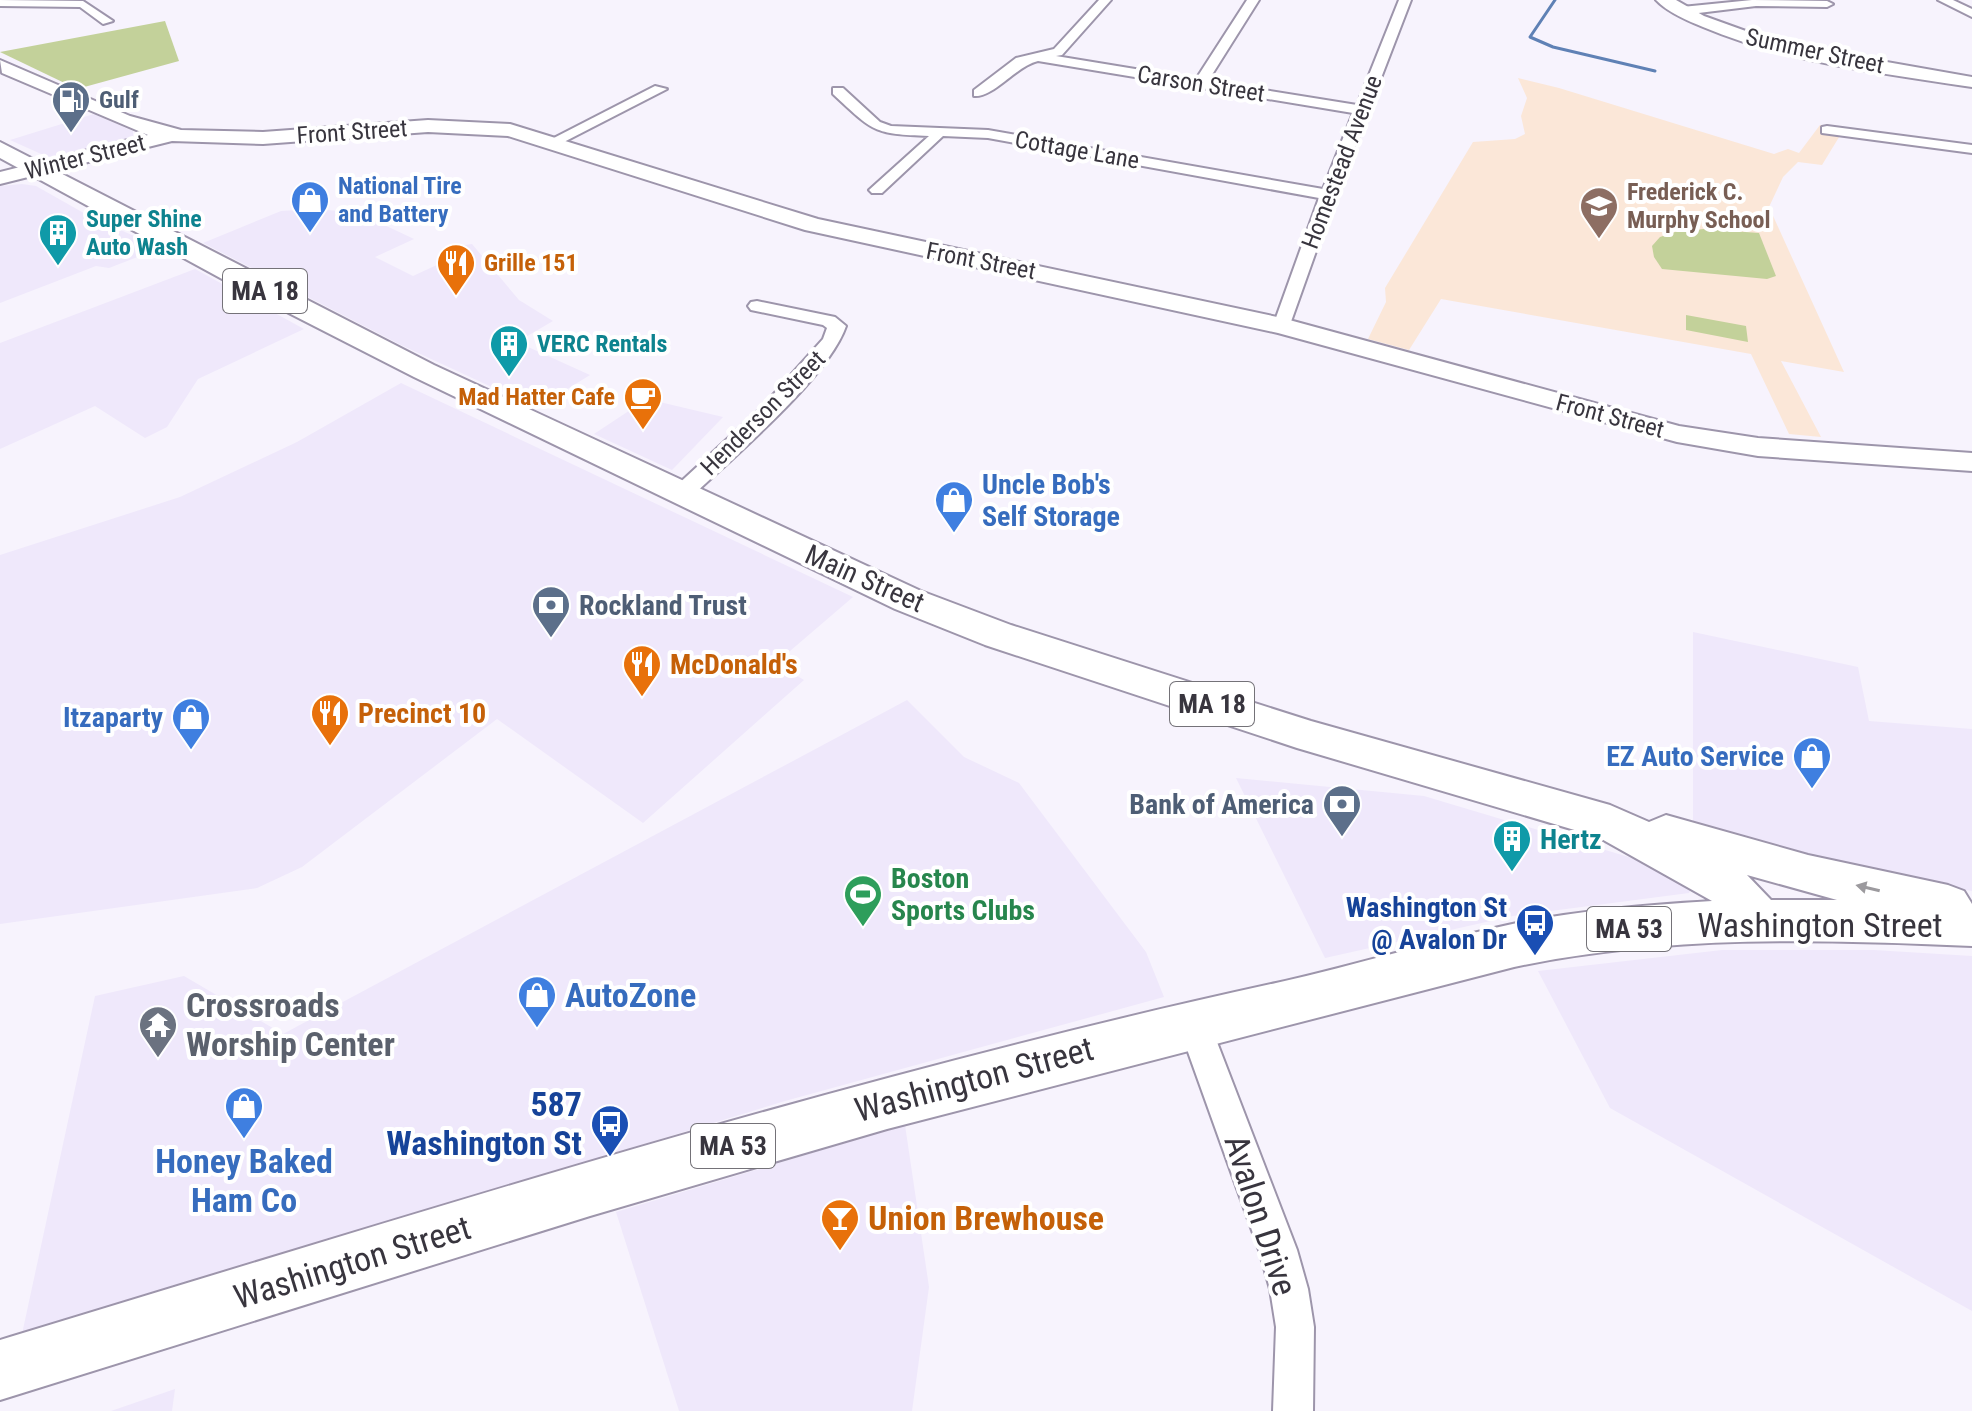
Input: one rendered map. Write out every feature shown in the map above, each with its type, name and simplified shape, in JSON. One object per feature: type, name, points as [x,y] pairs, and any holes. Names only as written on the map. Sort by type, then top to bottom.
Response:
[{"type":"main road","name":"Main Street","points":[[0,149],[395,356],[908,600],[998,635],[1311,737],[1610,823],[1699,869],[1773,920]]},
{"type":"main road","name":"MA 18","points":[[1610,823],[1696,841],[1741,869],[1773,920]]},
{"type":"main road","points":[[1696,841],[1808,874],[1972,910]]},
{"type":"main road","name":"Washington Street","points":[[0,1370],[601,1184],[835,1116],[1027,1064],[1360,986],[1474,954],[1562,936],[1773,920],[1972,925]]},
{"type":"street","points":[[979,93],[1015,64],[1058,52],[1105,0]]},
{"type":"street","points":[[1200,84],[1253,0]]},
{"type":"street","name":"Homestead Avenue","points":[[1282,326],[1360,110],[1405,0]]},
{"type":"street","name":"Summer Street","points":[[1664,0],[1733,33],[1789,49],[1972,82]]},
{"type":"street","points":[[1944,0],[1972,13]]},
{"type":"street","points":[[0,3],[83,4],[107,21]]},
{"type":"street","points":[[1682,11],[1756,3],[1827,4]]},
{"type":"street","name":"Carson Street","points":[[1042,58],[1360,110]]},
{"type":"street","name":"Front Street","points":[[0,65],[138,126],[170,135],[234,138],[468,127],[510,130],[813,225],[1282,326],[1677,434],[1758,447],[1972,462]]},
{"type":"street","points":[[553,142],[660,89]]},
{"type":"street","name":"Cottage Lane","points":[[838,91],[882,128],[988,134],[1328,195]]},
{"type":"street","points":[[1827,130],[1972,149]]},
{"type":"street","points":[[877,190],[936,138],[937,132]]},
{"type":"street","name":"Winter Street","points":[[0,178],[125,149],[170,135]]},
{"type":"street","name":"Henderson Street","points":[[682,493],[813,367],[833,342],[838,330],[822,318],[757,306]]},
{"type":"street","name":"Avalon Drive","points":[[1194,1024],[1278,1250],[1289,1289],[1295,1327],[1293,1411]]},
{"type":"shaded area","name":"Frederick C. Murphy School","points":[[1518,78],[1774,154],[1788,149],[1799,153],[1820,125],[1844,129],[1822,165],[1798,162],[1783,177],[1769,207],[1844,372],[1781,361],[1821,437],[1789,434],[1751,354],[1441,299],[1409,350],[1368,339],[1386,302],[1385,288],[1473,142],[1515,139],[1525,134],[1521,116],[1527,98]]},
{"type":"shaded area","points":[[94,114],[133,131],[133,136],[113,144],[50,158],[10,140]]},
{"type":"shaded area","points":[[0,186],[36,186],[89,216],[161,248],[109,268],[96,266],[0,303]]},
{"type":"shaded area","points":[[317,209],[359,213],[414,239],[375,257],[413,276],[439,264],[446,248],[472,244],[519,300],[553,321],[517,342],[590,375],[537,408],[401,345],[203,243],[281,211]]},
{"type":"shaded area","points":[[195,269],[304,329],[198,379],[167,427],[145,438],[95,406],[0,449],[0,343]]},
{"type":"shaded area","points":[[401,383],[853,597],[776,663],[804,680],[643,823],[497,719],[302,867],[257,888],[0,924],[0,555],[180,497],[297,442]]},
{"type":"shaded area","points":[[647,399],[723,417],[672,470],[594,434]]},
{"type":"shaded area","points":[[1693,632],[1858,667],[1869,721],[1972,729],[1972,891],[1936,886],[1693,832]]},
{"type":"shaded area","points":[[907,700],[964,757],[1019,783],[1146,952],[1164,997],[785,1101],[22,1334],[95,996],[184,976],[283,1034]]},
{"type":"shaded area","points":[[1236,778],[1424,796],[1679,872],[1693,885],[1689,893],[1513,916],[1325,958]]},
{"type":"shaded area","points":[[1722,950],[1874,950],[1972,956],[1972,1311],[1610,1108],[1538,971]]},
{"type":"shaded area","points":[[905,1125],[929,1287],[912,1411],[679,1411],[616,1212]]},
{"type":"shaded area","points":[[175,1389],[172,1411],[111,1411]]},
{"type":"green space","points":[[165,21],[179,61],[77,89],[0,52]]},
{"type":"green space","points":[[1704,229],[1759,233],[1776,276],[1767,279],[1662,269],[1654,257],[1652,246],[1660,237]]},
{"type":"green space","points":[[1686,315],[1746,326],[1748,342],[1686,330]]},
{"type":"waterway","points":[[1555,0],[1530,37],[1553,47],[1655,71]]},
{"type":"place","name":"Gulf","points":[[71,134]]},
{"type":"place","name":"National Tire and Battery","points":[[310,234]]},
{"type":"place","name":"Frederick C. Murphy School","points":[[1599,240]]},
{"type":"place","name":"Super Shine Auto Wash","points":[[58,267]]},
{"type":"place","name":"Grille 151","points":[[456,297]]},
{"type":"place","name":"VERC Rentals","points":[[509,378]]},
{"type":"place","name":"Mad Hatter Cafe","points":[[643,431]]},
{"type":"place","name":"Uncle Bob's Self Storage","points":[[954,534]]},
{"type":"place","name":"Rockland Trust","points":[[551,639]]},
{"type":"place","name":"McDonald's","points":[[642,698]]},
{"type":"place","name":"Precinct 10","points":[[330,747]]},
{"type":"place","name":"Itzaparty","points":[[191,751]]},
{"type":"place","name":"EZ Auto Service","points":[[1812,790]]},
{"type":"place","name":"Bank of America","points":[[1342,838]]},
{"type":"place","name":"Hertz","points":[[1512,873]]},
{"type":"place","name":"Boston Sports Clubs","points":[[863,928]]},
{"type":"place","name":"Washington St @ Avalon Dr","points":[[1535,957]]},
{"type":"place","name":"AutoZone","points":[[537,1029]]},
{"type":"place","name":"Crossroads Worship Center","points":[[158,1059]]},
{"type":"place","name":"Honey Baked Ham Co","points":[[244,1140]]},
{"type":"place","name":"587 Washington St","points":[[610,1158]]},
{"type":"place","name":"Union Brewhouse","points":[[840,1252]]}]
